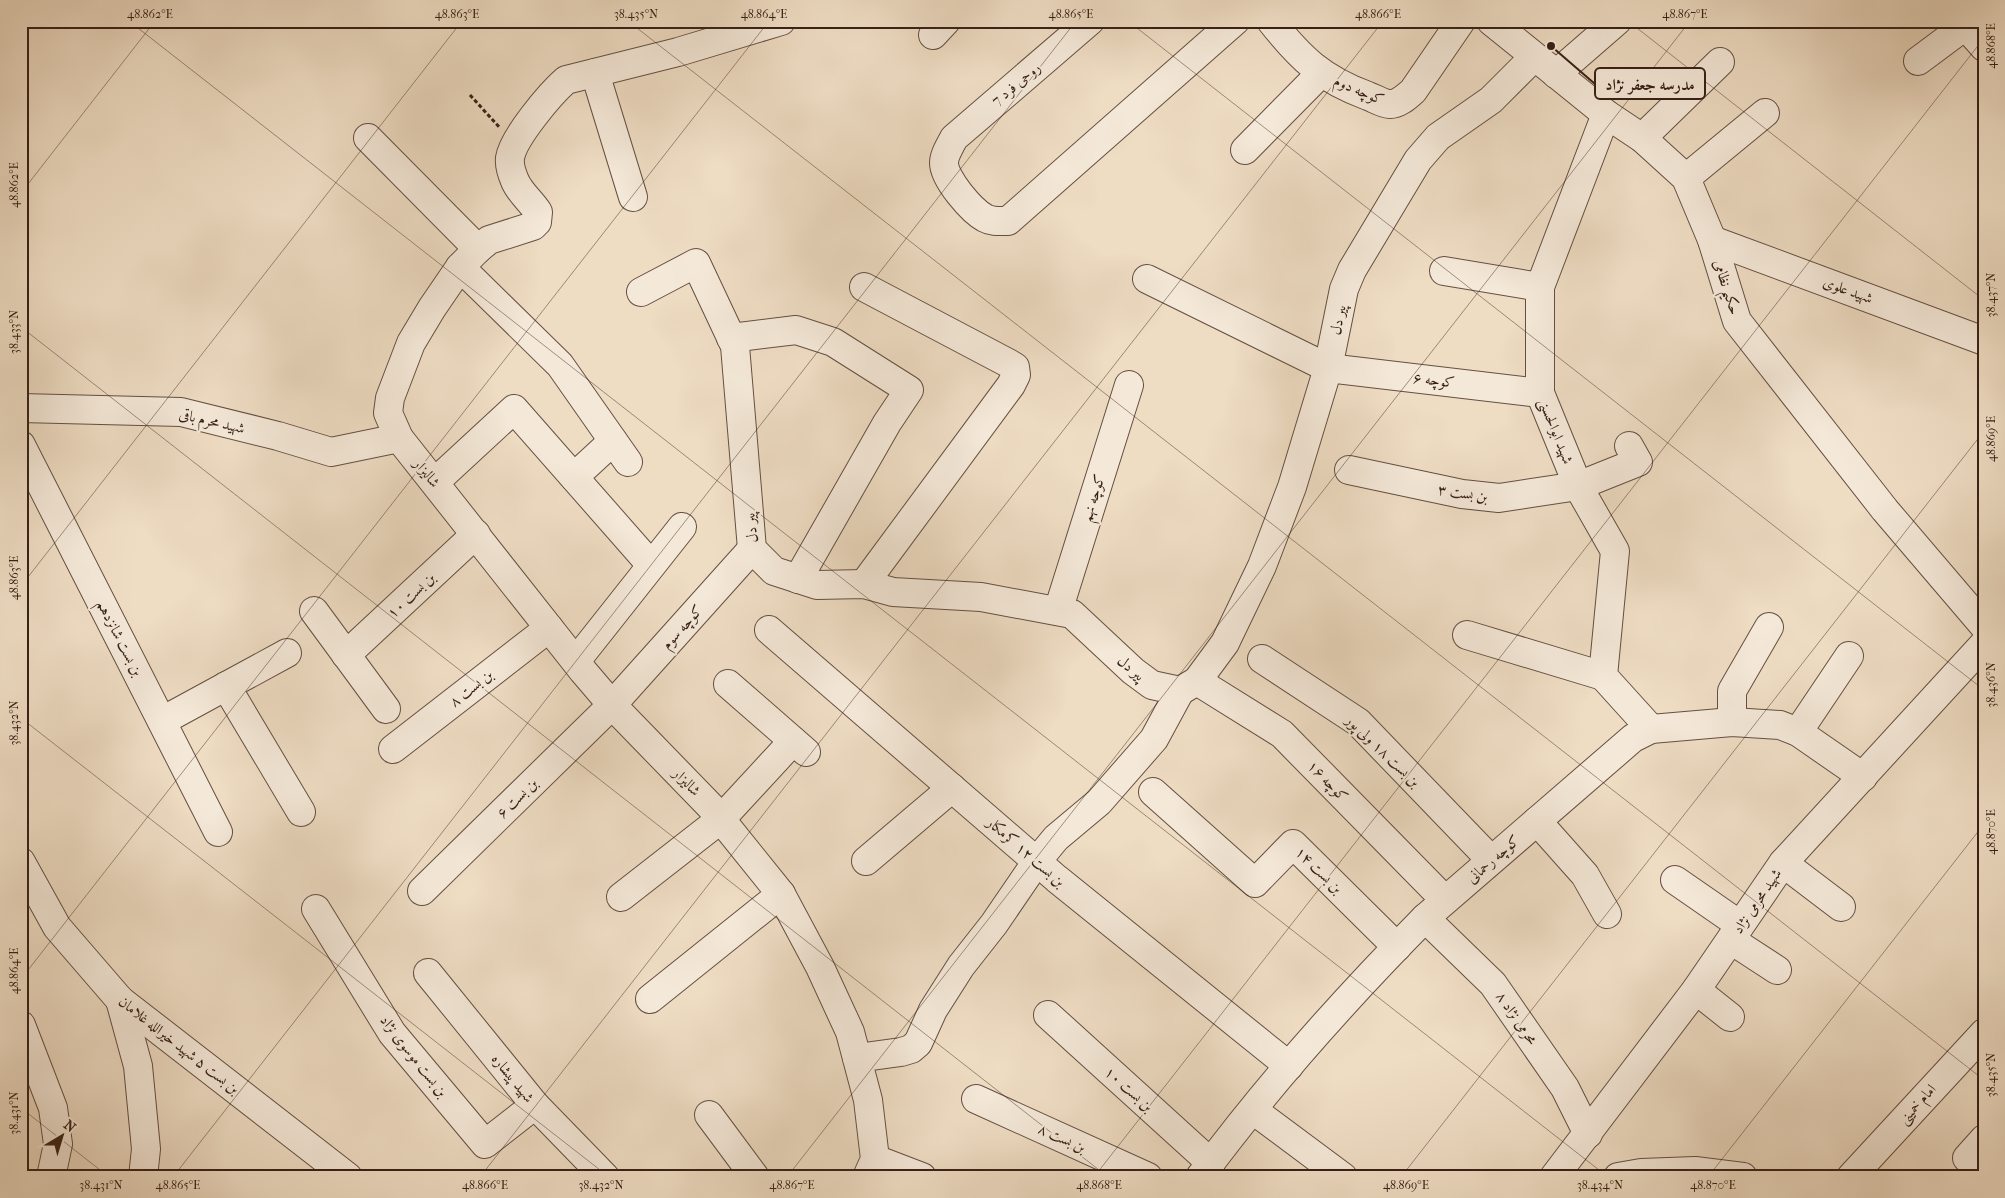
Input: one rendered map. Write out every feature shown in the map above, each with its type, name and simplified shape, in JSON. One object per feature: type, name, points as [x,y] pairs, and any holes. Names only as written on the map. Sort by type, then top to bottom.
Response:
[{"type":"street","points":[[469,258],[489,240],[526,229],[537,222],[538,212],[515,182],[510,158],[516,144],[555,90],[566,80],[678,52],[781,21]]},
{"type":"street","name":"روحی فرد 7","points":[[1090,21],[976,117],[954,138],[947,152],[944,164],[950,178],[963,198],[985,218],[995,221],[1008,221],[1235,21]]},
{"type":"street","name":"کوچه دوم","points":[[1271,21],[1290,45],[1320,73],[1355,91],[1389,104],[1403,100],[1413,91],[1460,21]]},
{"type":"street","points":[[1556,74],[1617,21]]},
{"type":"street","points":[[1918,61],[1963,24],[1984,47]]},
{"type":"street","name":"حکیم نظامی","points":[[1511,26],[1534,57],[1606,114],[1642,138],[1686,178],[1712,240],[1737,321],[1885,510],[1984,626]]},
{"type":"street","name":"پیر دل","points":[[641,292],[696,263],[735,346],[752,549],[774,571],[817,585],[864,584],[893,592],[981,597],[1072,614],[1133,671],[1152,685],[1188,686],[1225,643],[1262,566],[1292,486],[1328,368],[1344,289],[1352,270],[1418,160],[1438,137],[1491,100],[1534,57]]},
{"type":"street","points":[[1642,138],[1720,62]]},
{"type":"street","points":[[596,73],[633,197]]},
{"type":"street","points":[[1245,150],[1320,73]]},
{"type":"street","points":[[1686,178],[1765,113]]},
{"type":"street","name":"شهید ابوالحسنی","points":[[1603,676],[1616,551],[1578,486],[1540,393],[1540,287],[1606,114]]},
{"type":"street","points":[[368,138],[560,365],[620,452],[574,477]]},
{"type":"street","name":"شهید علوی","points":[[1712,240],[1984,341]]},
{"type":"street","name":"شالیزار","points":[[469,258],[432,308],[411,343],[390,398],[388,413],[399,438],[612,705],[721,819],[781,894],[820,967],[850,1032],[868,1100],[871,1168]]},
{"type":"street","points":[[1444,271],[1540,287]]},
{"type":"street","name":"کوچه ۶","points":[[1147,279],[1328,368],[1540,393]]},
{"type":"street","points":[[864,287],[1010,364],[1015,367],[1016,374],[1011,385],[864,584]]},
{"type":"street","points":[[731,338],[796,330],[833,342],[909,390],[887,423],[798,579]]},
{"type":"street","name":"کوچه نهم","points":[[1058,611],[1129,385]]},
{"type":"street","name":"شهید محرم باقی","points":[[21,408],[181,412],[278,436],[332,452],[399,438]]},
{"type":"street","points":[[435,482],[514,409],[652,565]]},
{"type":"street","name":"بن بست شانزدهم","points":[[21,445],[29,480],[162,721],[218,832]]},
{"type":"street","name":"بن بست ۳","points":[[1349,470],[1462,494],[1498,498],[1578,486],[1638,462],[1629,446]]},
{"type":"street","points":[[576,661],[682,527]]},
{"type":"street","name":"بن بست ۱۰","points":[[346,655],[476,534]]},
{"type":"street","name":"کوچه سوم","points":[[612,705],[752,549]]},
{"type":"street","points":[[314,611],[386,709]]},
{"type":"street","points":[[1732,722],[1732,691],[1769,627]]},
{"type":"street","name":"بن بست ۸","points":[[393,748],[549,628]]},
{"type":"street","name":"بن بست ۱۲ کرمکار","points":[[769,630],[1036,861],[1289,1066]]},
{"type":"street","points":[[1467,635],[1603,676],[1651,729]]},
{"type":"street","name":"شهید محرمی نژاد","points":[[1554,1177],[1696,990],[1783,862],[1984,644]]},
{"type":"street","points":[[162,721],[287,653]]},
{"type":"street","points":[[1798,732],[1849,656]]},
{"type":"street","name":"بن بست ۱۸ ولی پور","points":[[1262,659],[1358,722],[1491,860]]},
{"type":"street","points":[[621,897],[721,819],[800,747],[728,684]]},
{"type":"street","points":[[226,686],[301,812]]},
{"type":"street","points":[[857,1058],[901,1052],[912,1049],[918,1043],[933,1010],[961,966],[994,924],[1036,861],[1056,838],[1099,802],[1154,739],[1188,686]]},
{"type":"street","name":"کوچه ۱۶","points":[[1188,686],[1282,734],[1445,900]]},
{"type":"street","name":"بن بست ۶","points":[[422,891],[612,705]]},
{"type":"street","name":"کوچه رحمانی","points":[[1205,1170],[1289,1066],[1425,918],[1633,738],[1651,729],[1732,722],[1780,725],[1798,732],[1863,777]]},
{"type":"street","points":[[866,861],[952,788]]},
{"type":"street","name":"بن بست ۱۴","points":[[1153,792],[1255,883],[1293,844],[1397,947]]},
{"type":"street","points":[[1537,820],[1585,875],[1607,914]]},
{"type":"street","name":"بن بست ۵ شهید خیرالله غلامان","points":[[21,862],[57,927],[120,1000],[348,1177]]},
{"type":"street","points":[[1783,862],[1841,907]]},
{"type":"street","points":[[1675,880],[1777,970]]},
{"type":"street","points":[[650,999],[781,894]]},
{"type":"street","name":"بن بست موسوی نژاد","points":[[316,909],[392,1033],[485,1144],[535,1106]]},
{"type":"street","name":"محرمی نژاد ۸","points":[[1425,918],[1493,984],[1565,1088],[1588,1134]]},
{"type":"street","name":"شهید پیشاره","points":[[428,973],[535,1106],[605,1177]]},
{"type":"street","points":[[1696,990],[1730,1018]]},
{"type":"street","points":[[120,1000],[138,1066],[146,1149],[143,1177]]},
{"type":"street","name":"بن بست ۱۰","points":[[1048,1015],[1205,1170]]},
{"type":"street","points":[[21,1025],[53,1108],[58,1144],[51,1177]]},
{"type":"street","name":"امام خمینی","points":[[1851,1177],[1984,1033]]},
{"type":"street","name":"بن بست ۸","points":[[976,1099],[1148,1177]]},
{"type":"street","points":[[1253,1110],[1343,1177]]},
{"type":"street","points":[[709,1114],[755,1177]]},
{"type":"street","points":[[1984,1139],[1968,1158],[1984,1172]]},
{"type":"street","points":[[871,1168],[922,1177]]},
{"type":"street","points":[[1618,1177],[1642,1173],[1695,1171],[1743,1177]]},
{"type":"path","points":[[470,95],[516,144]]},
{"type":"path","points":[[1979,126],[1984,122]]},
{"type":"place","name":"مدرسه جعفر نژاد","points":[[1551,46]]}]
